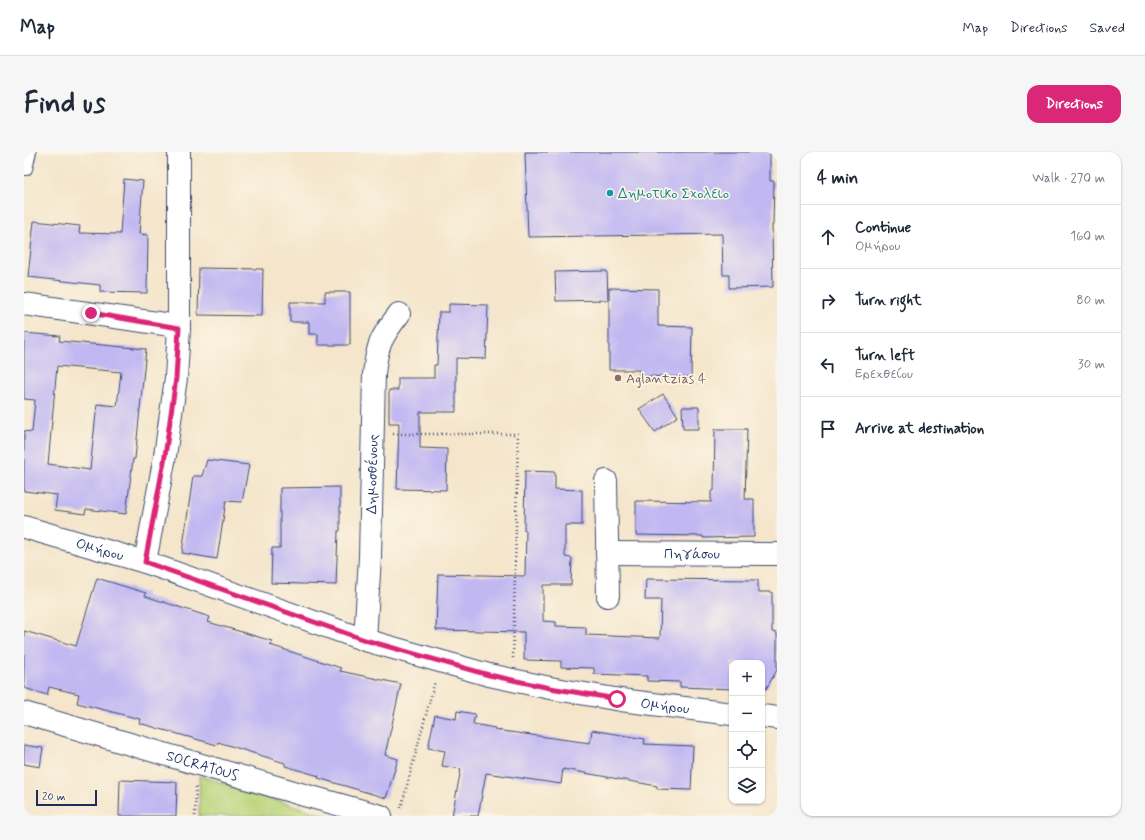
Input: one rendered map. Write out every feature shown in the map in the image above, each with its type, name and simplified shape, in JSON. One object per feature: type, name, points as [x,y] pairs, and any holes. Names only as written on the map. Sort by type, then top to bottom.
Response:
[{"type":"street","points":[[145,562],[165,456],[176,378],[179,328],[179,152]]},
{"type":"street","points":[[24,304],[164,324],[179,328]]},
{"type":"street","name":"Δημοσθένους","points":[[365,640],[370,558],[374,374],[376,355],[385,332],[399,314]]},
{"type":"street","points":[[606,481],[608,596]]},
{"type":"street","name":"Ομήρου","points":[[24,527],[145,562],[365,640],[441,662],[513,680],[621,700],[729,714]]},
{"type":"street","name":"Πηγάσου","points":[[607,553],[777,554]]},
{"type":"street","name":"SOCRATOUS","points":[[24,713],[381,816]]},
{"type":"street","points":[[765,716],[777,718]]},
{"type":"lane","points":[[26,169],[30,152]]},
{"type":"path","points":[[373,434],[518,434],[513,680]]},
{"type":"path","points":[[401,808],[441,662]]},
{"type":"path","points":[[195,816],[198,764]]},
{"type":"green space","points":[[200,776],[327,816],[199,816]]},
{"type":"building","name":"Δημοτικο Σχολειο","points":[[525,152],[770,152],[770,181],[774,181],[772,225],[773,287],[729,288],[729,275],[723,275],[722,234],[528,237]]},
{"type":"building","points":[[124,179],[143,181],[139,234],[148,235],[147,293],[100,292],[100,285],[28,277],[34,221],[80,226],[79,233],[120,234]]},
{"type":"building","points":[[199,268],[263,269],[262,316],[198,315]]},
{"type":"building","points":[[607,271],[608,300],[556,301],[555,272]]},
{"type":"building","points":[[609,288],[658,289],[658,326],[692,327],[691,377],[639,376],[639,370],[609,370]]},
{"type":"building","points":[[325,292],[350,292],[350,345],[318,345],[318,334],[309,334],[309,322],[290,322],[290,302],[325,302]]},
{"type":"building","points":[[449,304],[488,305],[486,359],[456,358],[456,412],[420,412],[420,448],[447,449],[446,490],[397,489],[399,423],[389,423],[389,390],[398,390],[398,378],[434,378],[434,365],[437,365],[439,312],[449,312]]},
{"type":"building","points":[[24,333],[60,336],[59,341],[146,349],[135,459],[133,459],[126,514],[86,509],[85,514],[55,510],[57,495],[24,491],[24,431],[32,432],[35,400],[24,399]],"holes":[[[57,366],[121,372],[117,406],[97,404],[90,470],[48,464]]]},
{"type":"building","points":[[663,394],[678,416],[655,432],[639,409]]},
{"type":"building","points":[[682,407],[699,407],[699,429],[683,429]]},
{"type":"building","points":[[715,429],[747,429],[745,499],[754,499],[754,537],[703,538],[703,536],[636,535],[636,501],[711,502],[711,491],[714,491]]},
{"type":"building","points":[[207,460],[249,465],[242,502],[226,501],[217,559],[182,553],[193,476],[202,476]]},
{"type":"building","points":[[525,471],[555,472],[555,489],[582,490],[582,525],[565,525],[565,557],[572,558],[571,585],[543,585],[543,621],[556,622],[556,626],[586,627],[586,635],[660,638],[661,600],[645,600],[646,579],[758,580],[758,592],[772,592],[772,632],[777,633],[777,670],[766,689],[765,660],[729,660],[729,689],[680,687],[680,682],[647,681],[647,676],[594,674],[594,668],[561,667],[561,661],[524,660],[524,632],[436,630],[438,574],[525,576],[526,530],[524,530]]},
{"type":"building","points":[[340,487],[340,531],[338,531],[336,585],[271,583],[272,548],[280,548],[280,488]]},
{"type":"building","points":[[97,578],[146,593],[145,596],[210,617],[208,622],[272,641],[270,645],[341,668],[340,671],[401,684],[385,755],[398,759],[386,798],[318,778],[319,776],[285,766],[285,763],[218,742],[217,745],[139,723],[140,719],[77,703],[79,694],[49,687],[47,695],[24,688],[24,631],[76,646]]},
{"type":"building","points":[[457,711],[475,714],[473,724],[495,728],[495,730],[590,743],[592,730],[645,739],[644,744],[693,746],[691,790],[657,789],[657,786],[563,769],[561,784],[486,773],[478,816],[452,816],[461,769],[442,766],[445,751],[428,748],[435,715],[456,719]]},
{"type":"building","points":[[24,745],[43,748],[40,767],[24,764]]},
{"type":"building","points":[[120,780],[177,782],[176,816],[119,816]]},
{"type":"place","name":"Δημοτικο Σχολειο","points":[[610,193]]},
{"type":"place","name":"Aglantzias 4","points":[[618,378]]},
{"type":"route","points":[[91,313],[164,324],[179,328],[176,378],[165,456],[145,562],[365,640],[431,660],[489,675],[550,688],[617,699]]}]
